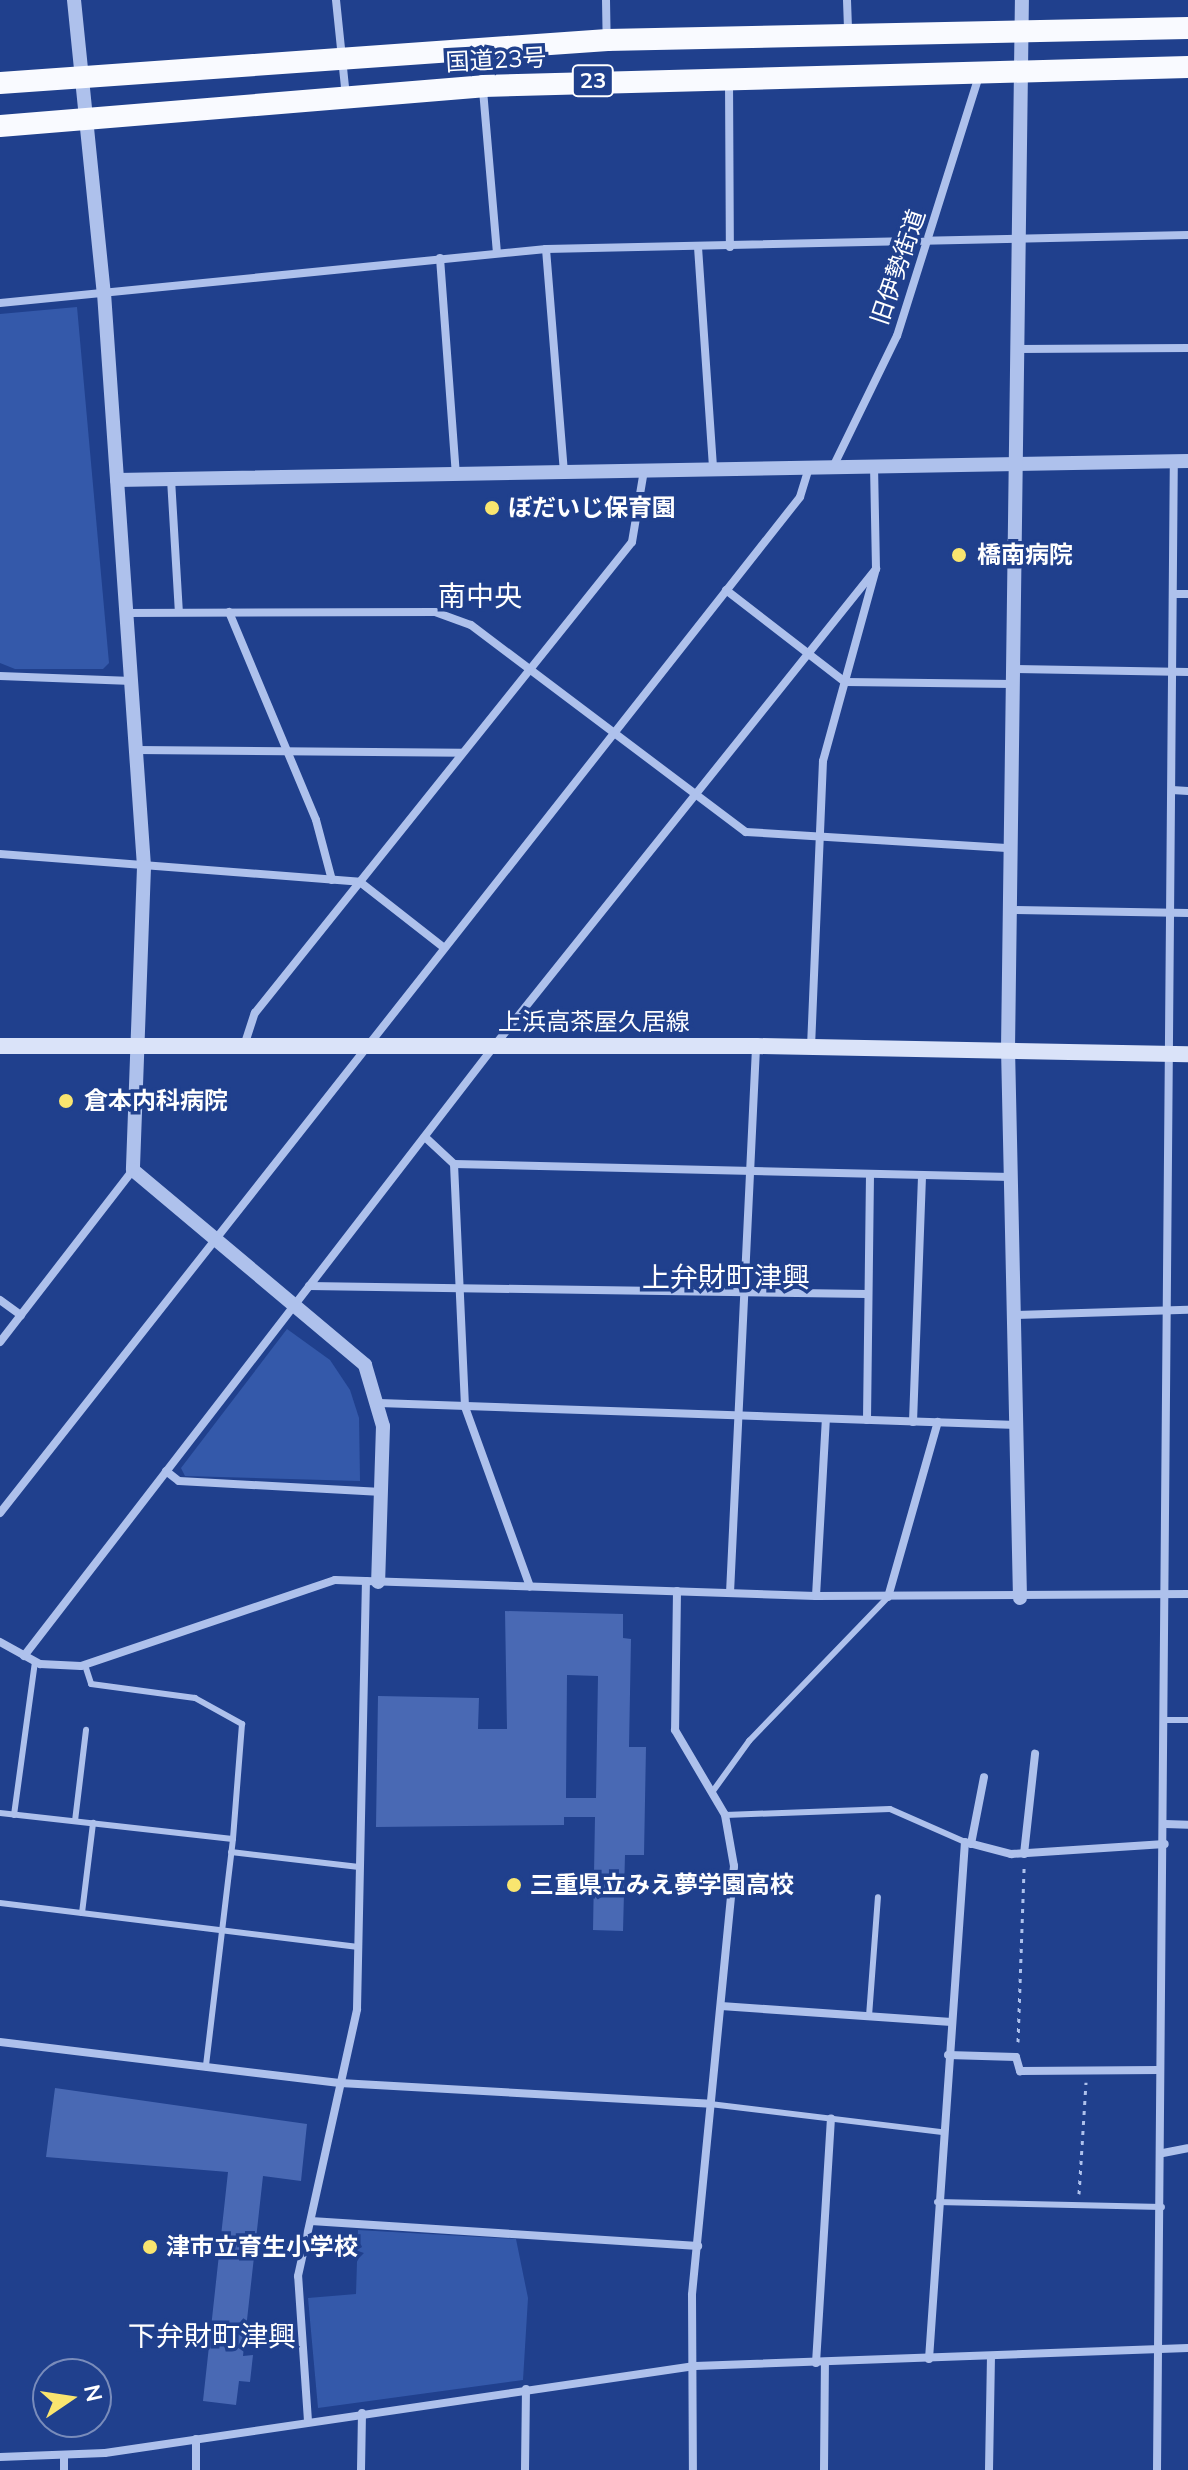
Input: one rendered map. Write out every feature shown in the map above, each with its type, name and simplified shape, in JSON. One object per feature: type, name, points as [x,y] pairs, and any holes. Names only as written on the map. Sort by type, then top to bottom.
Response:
[{"type":"highway","name":"国道23号","points":[[0,83],[607,40],[1188,28]]},
{"type":"highway","name":"国道23号","points":[[0,126],[483,86],[728,75],[1188,67]]},
{"type":"main road","name":"上浜高茶屋久居線","points":[[0,1046],[756,1046],[1188,1054]]},
{"type":"street","points":[[0,1342],[133,1170],[144,867],[104,293],[74,0]]},
{"type":"street","points":[[336,0],[346,97]]},
{"type":"street","points":[[606,0],[607,40]]},
{"type":"street","points":[[847,0],[849,36]]},
{"type":"street","points":[[1020,1598],[1008,1049],[1022,0]]},
{"type":"street","name":"旧伊勢街道","points":[[833,467],[897,336],[980,72]]},
{"type":"street","points":[[728,75],[730,247]]},
{"type":"street","points":[[483,86],[497,252]]},
{"type":"street","points":[[0,303],[546,249],[927,245],[1020,237],[1188,235]]},
{"type":"street","points":[[698,247],[713,467]]},
{"type":"street","points":[[546,249],[564,472]]},
{"type":"street","points":[[440,258],[456,474]]},
{"type":"street","points":[[1018,349],[1188,348]]},
{"type":"street","points":[[117,480],[1181,461],[1172,672],[1165,1844],[1159,2070],[1163,2153],[1157,2470]]},
{"type":"street","points":[[811,1047],[823,761],[876,569],[874,465]]},
{"type":"street","points":[[0,1513],[442,946],[800,497],[810,467]]},
{"type":"street","points":[[244,1047],[255,1013],[632,542],[644,470]]},
{"type":"street","points":[[171,479],[179,612]]},
{"type":"street","points":[[24,1656],[495,1045],[876,569]]},
{"type":"street","points":[[726,590],[808,657],[845,682],[1188,672]]},
{"type":"street","points":[[1174,594],[1188,594]]},
{"type":"street","points":[[229,612],[287,752],[332,880]]},
{"type":"street","points":[[126,613],[435,612],[471,625],[614,733],[693,798],[755,836],[1012,848]]},
{"type":"street","points":[[0,676],[132,681]]},
{"type":"street","points":[[136,750],[462,753]]},
{"type":"street","points":[[1172,790],[1188,791]]},
{"type":"street","points":[[0,854],[360,882],[442,946]]},
{"type":"street","points":[[1010,910],[1188,913]]},
{"type":"street","points":[[730,1593],[756,1046]]},
{"type":"street","points":[[425,1137],[454,1164],[1011,1177]]},
{"type":"street","points":[[454,1164],[465,1407],[530,1587]]},
{"type":"street","points":[[133,1170],[354,1350],[379,1403],[382,1492],[372,1581],[359,1867],[357,2009],[296,2302],[308,2421]]},
{"type":"street","points":[[867,1420],[870,1174]]},
{"type":"street","points":[[913,1422],[922,1175]]},
{"type":"street","points":[[309,1286],[867,1294]]},
{"type":"street","points":[[0,1300],[21,1315]]},
{"type":"street","points":[[1015,1315],[1188,1310]]},
{"type":"street","points":[[379,1403],[1017,1425]]},
{"type":"street","points":[[816,1596],[826,1419]]},
{"type":"street","points":[[888,1597],[938,1422]]},
{"type":"street","points":[[166,1471],[179,1481],[382,1492]]},
{"type":"street","points":[[0,1642],[35,1662],[85,1665],[300,1586],[372,1581],[816,1596],[1020,1598],[1188,1594]]},
{"type":"street","points":[[677,1591],[675,1730],[725,1815],[734,1866],[698,2246],[693,2470]]},
{"type":"street","points":[[1024,1854],[1035,1754]]},
{"type":"street","points":[[929,2359],[951,2022],[968,1843],[984,1777]]},
{"type":"street","points":[[1165,1824],[1188,1825]]},
{"type":"street","points":[[968,1843],[1024,1854],[1165,1844]]},
{"type":"street","points":[[721,2006],[951,2022]]},
{"type":"street","points":[[0,2042],[340,2083],[710,2104]]},
{"type":"street","points":[[948,2055],[1016,2057],[1020,2071],[1159,2070]]},
{"type":"street","points":[[824,2470],[821,2362],[831,2118]]},
{"type":"street","points":[[1163,2153],[1188,2148]]},
{"type":"street","points":[[311,2221],[698,2246]]},
{"type":"street","points":[[0,2457],[64,2455],[196,2439],[695,2366],[1188,2348]]},
{"type":"street","points":[[989,2470],[991,2356]]},
{"type":"street","points":[[525,2470],[526,2389]]},
{"type":"street","points":[[361,2470],[362,2413]]},
{"type":"street","points":[[196,2439],[196,2470]]},
{"type":"street","points":[[64,2455],[64,2470]]},
{"type":"lane","points":[[713,1791],[749,1741],[888,1597]]},
{"type":"lane","points":[[14,1815],[35,1662]]},
{"type":"lane","points":[[85,1665],[91,1684],[195,1698],[242,1724],[233,1839],[206,2067]]},
{"type":"lane","points":[[1166,1720],[1188,1720]]},
{"type":"lane","points":[[75,1821],[86,1730]]},
{"type":"lane","points":[[725,1815],[890,1809],[968,1843]]},
{"type":"lane","points":[[0,1813],[233,1839]]},
{"type":"lane","points":[[82,1913],[93,1823]]},
{"type":"lane","points":[[231,1852],[359,1867]]},
{"type":"lane","points":[[869,2016],[878,1897]]},
{"type":"lane","points":[[0,1903],[358,1947]]},
{"type":"lane","points":[[710,2104],[942,2132]]},
{"type":"lane","points":[[937,2202],[1162,2207]]},
{"type":"path","points":[[1016,2057],[1024,1854]]},
{"type":"path","points":[[1079,2205],[1087,2070]]},
{"type":"shaded area","points":[[77,307],[109,663],[103,669],[15,669],[0,663],[0,314]]},
{"type":"shaded area","points":[[287,1329],[330,1360],[350,1390],[359,1418],[360,1481],[185,1476],[181,1468]]},
{"type":"shaded area","points":[[358,2230],[516,2239],[528,2298],[523,2380],[318,2408],[308,2298],[356,2294]]},
{"type":"building","points":[[505,1611],[623,1614],[623,1638],[631,1639],[629,1747],[646,1747],[644,1855],[625,1855],[623,1931],[593,1930],[595,1817],[564,1817],[564,1825],[376,1827],[378,1696],[479,1698],[478,1729],[507,1729]],"holes":[[[567,1675],[598,1676],[596,1798],[566,1798]]]},
{"type":"building","points":[[55,2088],[307,2124],[301,2181],[263,2176],[243,2356],[253,2355],[250,2382],[239,2381],[236,2405],[203,2401],[228,2172],[46,2157]]},
{"type":"place","name":"ぼだいじ保育園","points":[[492,508]]},
{"type":"place","name":"橋南病院","points":[[959,555]]},
{"type":"place","name":"倉本内科病院","points":[[66,1101]]},
{"type":"place","name":"三重県立みえ夢学園高校","points":[[514,1885]]},
{"type":"place","name":"津市立育生小学校","points":[[150,2247]]},
{"type":"district","name":"南中央","points":[[480,596]]},
{"type":"district","name":"上弁財町津興","points":[[726,1277]]},
{"type":"district","name":"下弁財町津興","points":[[212,2336]]}]
